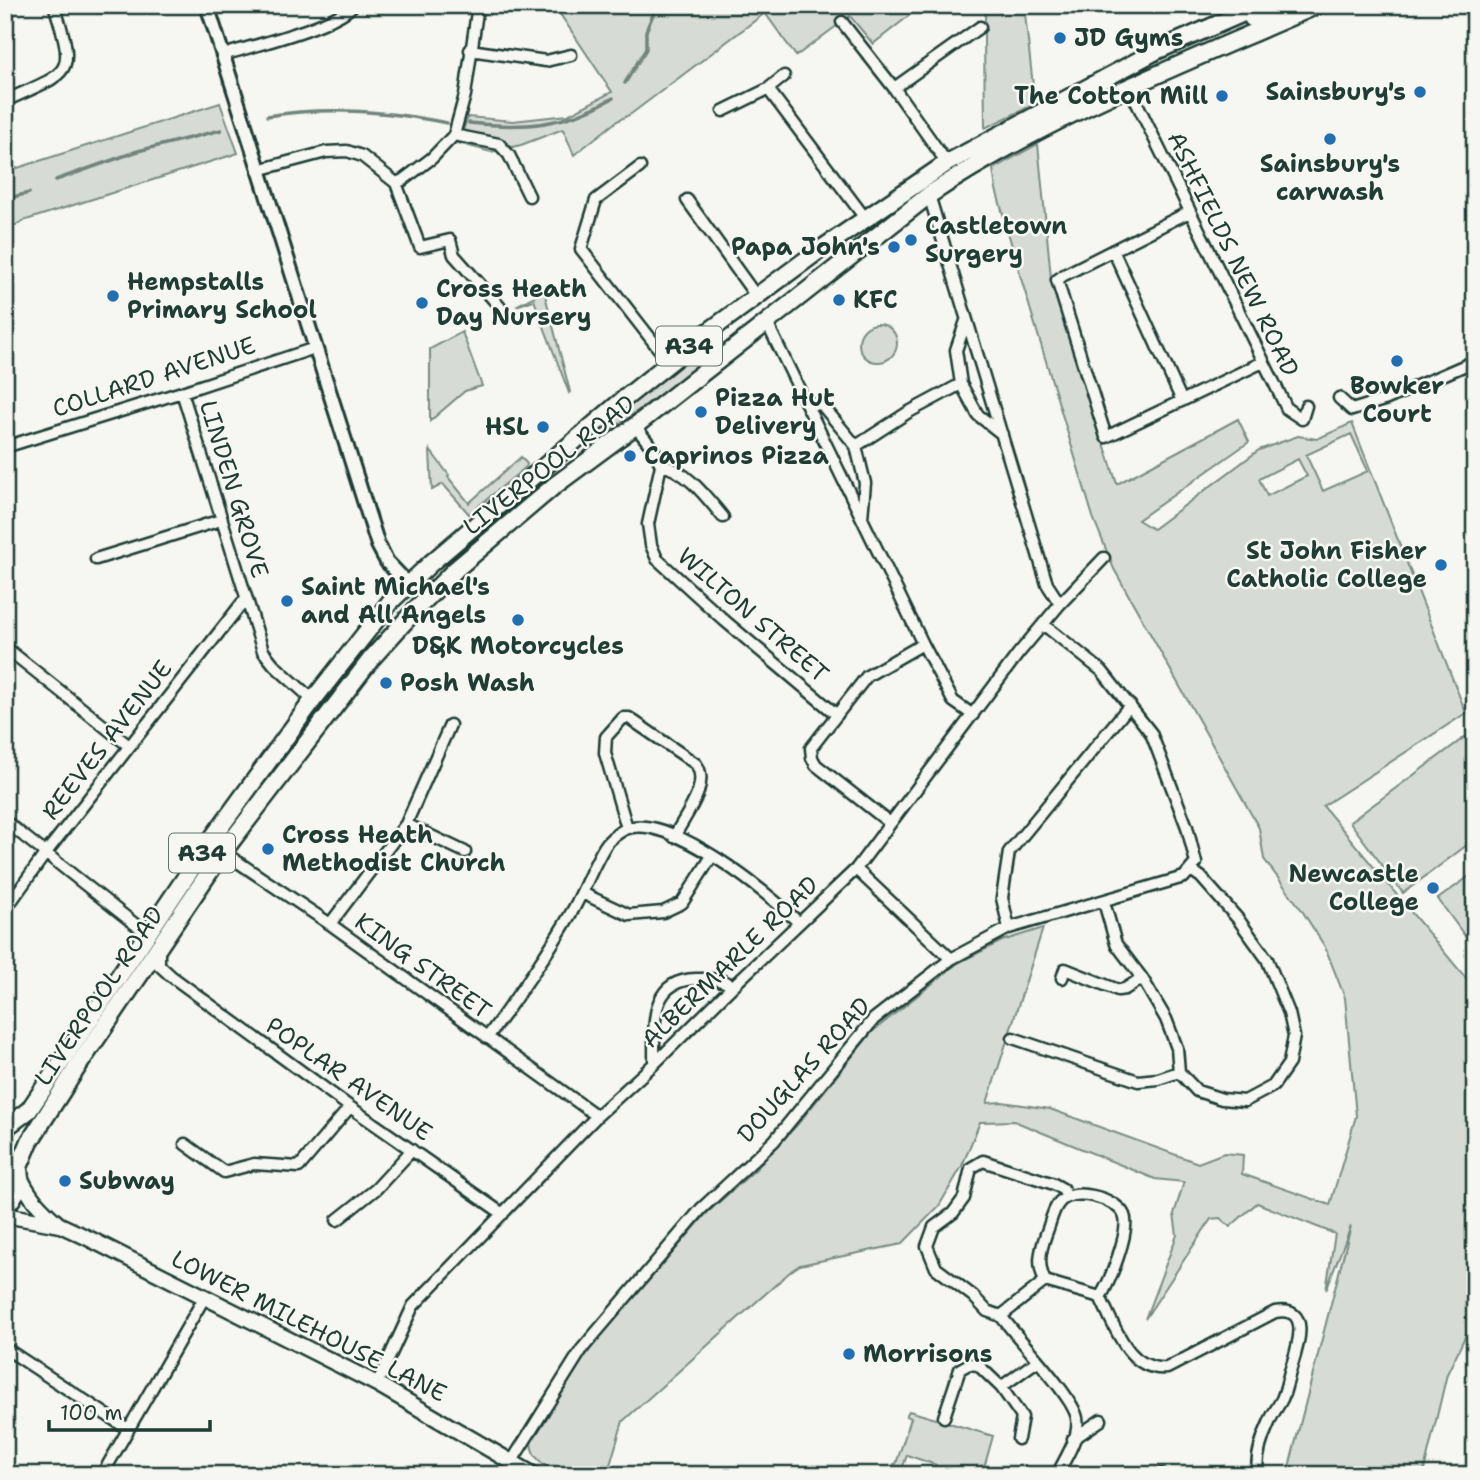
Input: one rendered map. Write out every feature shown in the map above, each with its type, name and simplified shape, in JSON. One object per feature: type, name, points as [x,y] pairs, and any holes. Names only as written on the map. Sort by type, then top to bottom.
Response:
[{"type":"highway","name":"LIVERPOOL ROAD","points":[[5,1207],[18,1190],[20,1173],[30,1141],[223,852],[371,659],[414,595],[520,486],[669,362],[756,296],[947,163],[1156,51],[1262,5]]},
{"type":"highway","points":[[1229,21],[1246,20],[1283,5]]},
{"type":"highway","name":"LIVERPOOL ROAD","points":[[5,1128],[29,1110],[208,844],[365,631],[414,595],[471,545],[506,526],[554,485],[635,426],[929,195],[1037,132],[1129,87],[1307,7]]},
{"type":"highway","points":[[1180,41],[1189,61]]},
{"type":"highway","points":[[756,296],[767,323]]},
{"type":"highway","points":[[5,1151],[20,1173]]},
{"type":"main road","name":"LOWER MILEHOUSE LANE","points":[[20,1173],[28,1194],[37,1206],[60,1225],[377,1384],[534,1475]]},
{"type":"main road","name":"LOWER MILEHOUSE LANE","points":[[5,1215],[60,1225]]},
{"type":"street","points":[[5,101],[56,78],[64,71],[68,59],[67,43],[54,5]]},
{"type":"street","points":[[207,5],[378,545],[387,562],[414,595]]},
{"type":"street","points":[[223,55],[324,23],[340,16],[353,5]]},
{"type":"street","points":[[396,183],[432,158],[454,135],[465,95],[478,5]]},
{"type":"street","points":[[842,22],[894,88],[947,163]]},
{"type":"street","points":[[894,88],[980,27]]},
{"type":"street","points":[[470,50],[546,61],[571,55]]},
{"type":"street","points":[[723,111],[768,89],[784,76]]},
{"type":"street","name":"ASHFIELDS NEW ROAD","points":[[1129,87],[1289,412],[1302,419],[1306,406]]},
{"type":"street","points":[[768,89],[865,218]]},
{"type":"street","points":[[454,135],[499,144],[509,155],[529,196]]},
{"type":"street","points":[[258,170],[326,152],[347,151],[362,156],[396,183],[420,247],[450,240],[454,255],[500,307]]},
{"type":"street","points":[[640,167],[596,200],[581,249],[669,362]]},
{"type":"street","points":[[929,195],[965,321],[1047,583],[1060,604]]},
{"type":"street","points":[[687,200],[756,296]]},
{"type":"street","points":[[1189,212],[1057,280],[1106,437],[1263,362]]},
{"type":"street","points":[[1114,250],[1182,401]]},
{"type":"street","points":[[965,321],[956,350],[961,384],[978,415],[1002,434]]},
{"type":"street","points":[[767,323],[923,644],[953,701],[973,715]]},
{"type":"street","name":"COLLARD AVENUE","points":[[5,447],[315,348]]},
{"type":"street","points":[[1339,397],[1352,410],[1387,399],[1475,361]]},
{"type":"street","points":[[856,446],[961,384]]},
{"type":"street","name":"LINDEN GROVE","points":[[182,392],[263,651],[275,666],[313,700]]},
{"type":"street","points":[[805,402],[822,405],[856,446],[866,483],[862,518]]},
{"type":"street","points":[[635,426],[654,450],[661,465],[686,478],[723,517]]},
{"type":"street","name":"WILTON STREET","points":[[661,465],[648,524],[651,545],[657,559],[837,715]]},
{"type":"street","points":[[96,559],[221,520]]},
{"type":"street","name":"ALBERMARLE ROAD","points":[[377,1384],[413,1306],[597,1116],[856,869],[1043,624],[1104,558]]},
{"type":"street","name":"REEVES AVENUE","points":[[5,911],[45,854],[246,598]]},
{"type":"street","points":[[1043,624],[1102,671],[1150,733],[1187,827],[1196,863],[1191,870],[1201,877],[1238,919],[1267,959],[1289,1013],[1294,1036],[1289,1063],[1273,1086],[1245,1101],[1222,1099],[1197,1091],[1179,1072],[1177,1048],[1166,1019],[1142,978],[1116,944],[1104,902]]},
{"type":"street","points":[[890,823],[813,762],[811,748],[874,671],[923,644]]},
{"type":"street","points":[[5,646],[129,746]]},
{"type":"street","points":[[1009,928],[1002,898],[1009,852],[1130,705]]},
{"type":"street","points":[[627,828],[605,753],[606,737],[623,718],[629,718],[696,764],[700,770],[700,787],[674,837]]},
{"type":"street","points":[[330,924],[406,824],[450,725]]},
{"type":"street","points":[[5,821],[146,933]]},
{"type":"street","points":[[406,824],[465,852]]},
{"type":"street","points":[[487,1038],[545,958],[582,893],[606,843],[627,828],[642,826],[674,837],[727,863],[764,891],[799,923]]},
{"type":"street","name":"KING STREET","points":[[223,852],[330,924],[597,1116]]},
{"type":"street","points":[[582,893],[629,915],[663,912],[682,903],[712,856]]},
{"type":"street","points":[[856,869],[951,959]]},
{"type":"street","name":"DOUGLAS ROAD","points":[[512,1461],[582,1349],[701,1209],[774,1140],[874,1018],[951,959],[1009,928],[1184,877],[1191,870]]},
{"type":"street","name":"POPLAR AVENUE","points":[[159,946],[159,965],[171,976],[349,1107],[503,1214]]},
{"type":"street","points":[[1062,978],[1065,969],[1118,990],[1125,989],[1142,978]]},
{"type":"street","points":[[654,1064],[655,1007],[662,994],[684,979],[721,979],[733,986]]},
{"type":"street","points":[[1013,1038],[1138,1081],[1158,1079],[1179,1072]]},
{"type":"street","points":[[185,1144],[223,1171],[254,1164],[299,1167],[349,1107]]},
{"type":"street","points":[[337,1220],[376,1189],[412,1150]]},
{"type":"street","points":[[1057,1475],[1071,1449],[1077,1420],[1070,1401],[1001,1316],[987,1311],[973,1296],[936,1268],[927,1246],[934,1227],[953,1213],[964,1198],[971,1168],[977,1163],[983,1161],[1054,1184],[1063,1189],[1066,1196]]},
{"type":"street","points":[[1100,1297],[1106,1288],[1121,1244],[1126,1218],[1120,1208],[1091,1195],[1066,1196],[1058,1203],[1039,1255],[1041,1273],[1045,1281],[1100,1297],[1129,1353],[1141,1364],[1153,1370],[1167,1368],[1275,1312],[1282,1311],[1297,1319],[1301,1328],[1300,1340],[1283,1398],[1269,1423],[1257,1461],[1258,1475]]},
{"type":"street","points":[[1001,1316],[1045,1281]]},
{"type":"street","points":[[102,1475],[204,1298]]},
{"type":"street","points":[[5,1348],[128,1429]]},
{"type":"street","points":[[1001,1387],[1037,1361]]},
{"type":"street","points":[[944,1417],[960,1369],[969,1364],[978,1364],[1001,1387],[1022,1416],[1018,1439]]},
{"type":"street","points":[[1073,1439],[1101,1420]]},
{"type":"shaded area","points":[[554,5],[912,5],[915,11],[873,44],[850,16],[796,56],[765,13],[574,155],[563,129],[521,145],[491,152],[458,143],[468,117],[513,121],[568,115],[612,92]]},
{"type":"shaded area","points":[[986,5],[1024,5],[1035,104],[985,128],[984,34]]},
{"type":"shaded area","points":[[1157,58],[1161,66],[916,197],[915,195],[955,167]]},
{"type":"shaded area","points":[[220,103],[238,153],[23,221],[5,231],[5,172]]},
{"type":"shaded area","points":[[1038,144],[1051,277],[1117,484],[1238,419],[1249,442],[1138,520],[1153,529],[1259,450],[1298,436],[1317,439],[1352,423],[1466,713],[1323,806],[1475,989],[1475,1316],[1447,1374],[1423,1475],[1287,1475],[1351,1226],[1326,1290],[1335,1234],[1257,1203],[1230,1227],[1220,1218],[1211,1219],[1145,1319],[1177,1235],[1174,1214],[1184,1182],[1155,1179],[1014,1121],[980,1122],[962,1166],[939,1206],[902,1244],[800,1265],[791,1271],[623,1421],[607,1475],[560,1474],[536,1457],[531,1445],[532,1438],[594,1344],[706,1214],[756,1169],[797,1125],[872,1032],[958,963],[1002,941],[1043,928],[987,1103],[1002,1102],[1050,1109],[1198,1163],[1224,1153],[1243,1155],[1242,1174],[1330,1205],[1356,1116],[1345,998],[1325,947],[1264,859],[1259,828],[1114,569],[1093,517],[1020,275],[993,169]],"holes":[[[1351,434],[1368,471],[1323,491],[1306,455]],[[1298,459],[1307,476],[1267,496],[1259,479]]]},
{"type":"shaded area","points":[[544,291],[569,393],[534,300],[516,306]]},
{"type":"shaded area","points":[[878,324],[891,330],[897,343],[891,356],[878,362],[865,356],[859,343],[865,330]]},
{"type":"shaded area","points":[[462,332],[482,386],[465,391],[430,421],[430,349]]},
{"type":"shaded area","points":[[700,349],[708,360],[605,434],[601,429]]},
{"type":"shaded area","points":[[430,450],[469,503],[521,457],[527,464],[469,514],[443,484],[432,490]]},
{"type":"shaded area","points":[[1465,737],[1475,750],[1475,839],[1403,893],[1350,822]]},
{"type":"shaded area","points":[[1475,872],[1475,950],[1438,899]]},
{"type":"shaded area","points":[[909,1411],[993,1436],[982,1475],[933,1475],[936,1465],[907,1455],[900,1475],[890,1475],[911,1418],[906,1416]]},
{"type":"waterway","points":[[625,83],[646,49],[646,31],[657,5]]},
{"type":"waterway","points":[[469,123],[508,126],[544,123],[578,115],[613,98]]},
{"type":"waterway","points":[[267,116],[312,111],[357,111],[447,123]]},
{"type":"waterway","points":[[56,180],[138,151],[221,130]]},
{"type":"waterway","points":[[5,199],[29,193]]},
{"type":"place","name":"JD Gyms","points":[[1060,38]]},
{"type":"place","name":"Sainsbury's","points":[[1420,92]]},
{"type":"place","name":"The Cotton Mill","points":[[1222,96]]},
{"type":"place","name":"Sainsbury's carwash","points":[[1330,139]]},
{"type":"place","name":"Castletown Surgery","points":[[911,240]]},
{"type":"place","name":"Papa John's","points":[[894,247]]},
{"type":"place","name":"Hempstalls Primary School","points":[[113,296]]},
{"type":"place","name":"KFC","points":[[839,300]]},
{"type":"place","name":"Cross Heath Day Nursery","points":[[422,303]]},
{"type":"place","name":"Bowker Court","points":[[1397,361]]},
{"type":"place","name":"Pizza Hut Delivery","points":[[701,412]]},
{"type":"place","name":"HSL","points":[[543,427]]},
{"type":"place","name":"Caprinos Pizza","points":[[630,456]]},
{"type":"place","name":"St John Fisher Catholic College","points":[[1441,565]]},
{"type":"place","name":"Saint Michael's and All Angels","points":[[287,601]]},
{"type":"place","name":"D&K Motorcycles","points":[[518,620]]},
{"type":"place","name":"Posh Wash","points":[[386,683]]},
{"type":"place","name":"Cross Heath Methodist Church","points":[[268,849]]},
{"type":"place","name":"Newcastle College","points":[[1433,888]]},
{"type":"place","name":"Subway","points":[[65,1181]]},
{"type":"place","name":"Morrisons","points":[[849,1354]]}]
